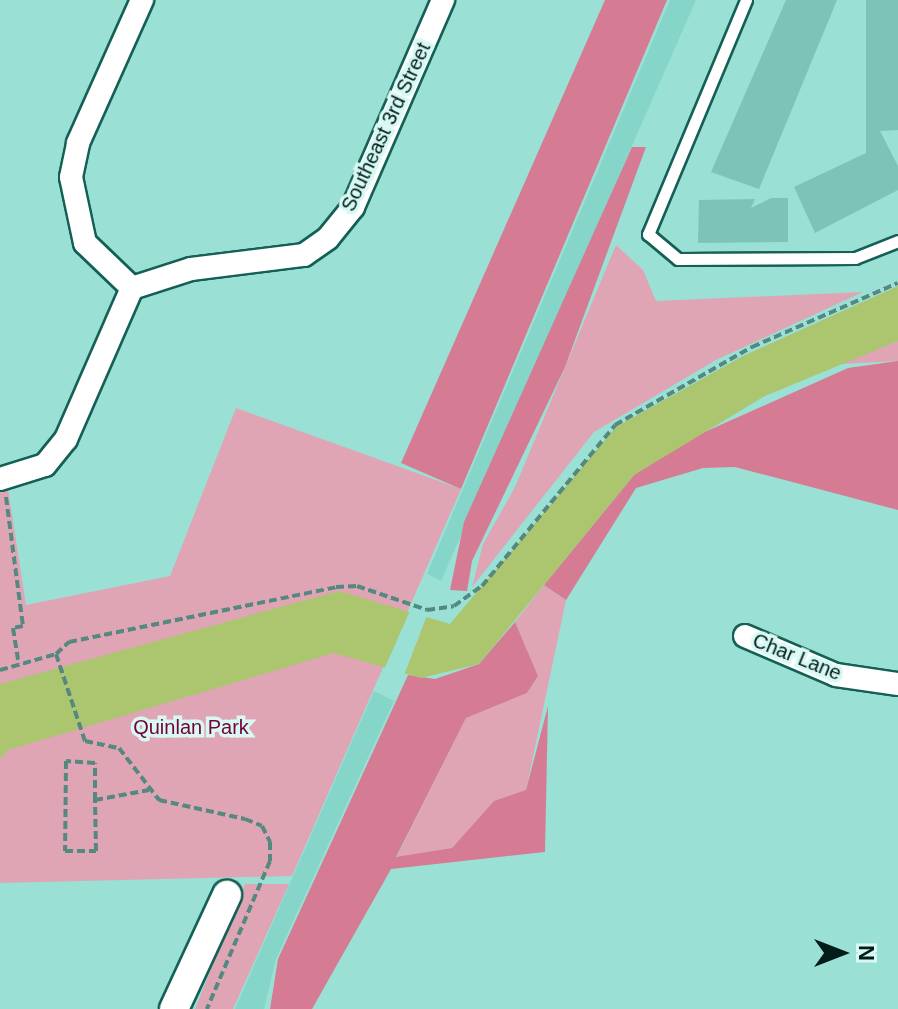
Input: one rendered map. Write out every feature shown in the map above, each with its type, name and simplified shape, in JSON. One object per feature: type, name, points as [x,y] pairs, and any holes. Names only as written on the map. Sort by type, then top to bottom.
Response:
[{"type":"street","points":[[2,479],[45,465],[66,439],[132,288],[85,243],[71,177],[78,143],[142,0]]},
{"type":"street","name":"Southeast 3rd Street","points":[[132,288],[191,269],[304,255],[328,238],[353,207],[443,0]]},
{"type":"street","name":"Char Lane","points":[[745,636],[836,675],[898,684]]},
{"type":"street","points":[[174,1009],[227,895]]},
{"type":"lane","points":[[746,0],[648,234],[678,259],[855,258],[898,241]]},
{"type":"path","points":[[0,670],[56,654],[69,642],[336,587],[357,586],[427,610],[454,606],[482,586],[615,425],[752,347],[898,283]]},
{"type":"path","points":[[2,479],[23,626],[13,628],[19,664]]},
{"type":"path","points":[[56,654],[81,736],[119,748],[150,790],[189,812]]},
{"type":"path","points":[[66,761],[95,763],[95,800],[96,851],[65,851],[66,761]]},
{"type":"path","points":[[95,800],[150,790]]},
{"type":"shaded area","points":[[605,0],[667,0],[461,489],[401,463]]},
{"type":"shaded area","points":[[670,0],[696,0],[441,581],[427,574]]},
{"type":"shaded area","points":[[632,147],[646,147],[565,367],[472,561],[467,591],[450,590],[464,522]]},
{"type":"shaded area","points":[[898,286],[898,341],[765,396],[634,475],[479,664],[421,678],[334,653],[8,750],[0,759],[0,684],[339,591],[450,624],[616,427],[743,356]]},
{"type":"shaded area","points":[[898,361],[898,510],[735,467],[703,468],[636,488],[566,600],[544,585],[634,475],[689,439],[848,368]]},
{"type":"shaded area","points":[[515,622],[538,676],[527,693],[466,718],[396,857],[452,848],[494,801],[526,790],[548,706],[545,852],[391,869],[312,1009],[270,1009],[278,959],[408,675],[435,679],[479,664]]},
{"type":"shaded area","points":[[374,691],[394,701],[276,959],[264,1009],[235,1009]]},
{"type":"green space","points":[[616,245],[643,270],[656,301],[863,292],[716,360],[594,432],[472,587],[483,544],[515,487]]},
{"type":"green space","points":[[898,341],[898,361],[840,364]]},
{"type":"green space","name":"Quinlan Park","points":[[236,408],[461,489],[292,876],[0,883],[0,488],[8,489],[26,605],[170,576]]},
{"type":"green space","points":[[544,585],[566,600],[526,790],[514,800],[494,801],[452,848],[396,858],[466,718],[527,693],[538,676],[515,622]]},
{"type":"green space","points":[[245,884],[289,884],[233,1009],[195,1009]]},
{"type":"pier","points":[[412,606],[428,613],[403,678],[383,672]]},
{"type":"building","points":[[786,0],[837,0],[759,189],[711,172]]},
{"type":"building","points":[[866,0],[898,0],[898,130],[880,131],[898,166],[898,190],[815,233],[794,187],[866,153]]},
{"type":"building","points":[[771,198],[788,198],[788,242],[698,243],[699,200],[755,199],[751,208]]}]
